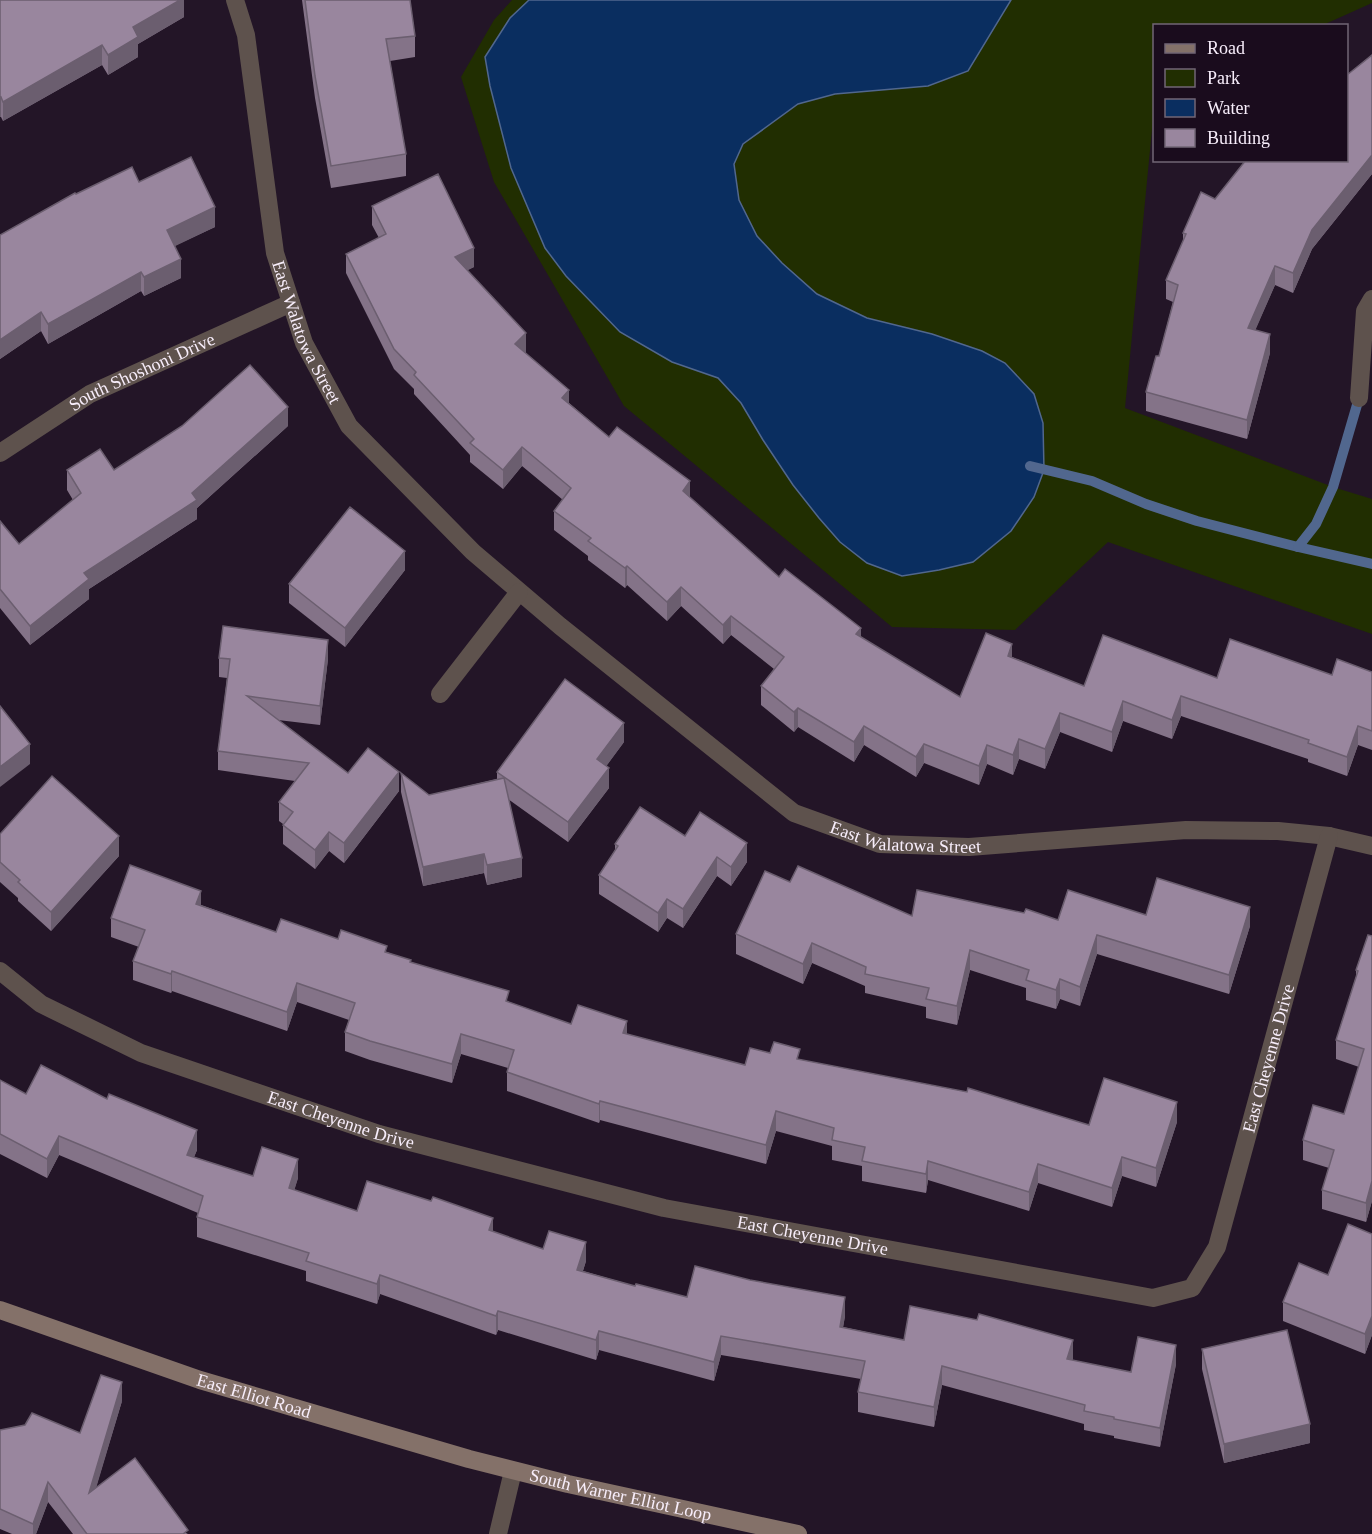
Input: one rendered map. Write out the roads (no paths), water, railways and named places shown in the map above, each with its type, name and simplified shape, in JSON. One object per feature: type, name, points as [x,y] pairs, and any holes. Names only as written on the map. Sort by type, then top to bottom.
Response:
[{"type":"main road","name":"East Elliot Road","points":[[0,1310],[200,1380],[513,1471]]},
{"type":"main road","name":"South Warner Elliot Loop","points":[[513,1471],[798,1534]]},
{"type":"street","name":"East Walatowa Street","points":[[234,0],[246,35],[275,253],[304,344],[349,426],[473,552],[519,592],[794,813],[880,844],[969,847],[1186,830],[1278,831],[1329,836],[1372,846]]},
{"type":"street","points":[[1359,398],[1365,311],[1372,299]]},
{"type":"street","name":"South Shoshoni Drive","points":[[0,453],[90,394],[291,303]]},
{"type":"street","points":[[440,694],[519,592]]},
{"type":"street","name":"East Cheyenne Drive","points":[[0,971],[41,1004],[141,1053],[379,1134],[664,1208],[1153,1299],[1192,1288],[1217,1247],[1329,836]]},
{"type":"street","points":[[498,1534],[513,1471]]},
{"type":"water","points":[[529,0],[1011,0],[968,71],[928,86],[835,94],[798,104],[743,144],[734,164],[739,200],[757,236],[782,263],[817,294],[867,318],[932,334],[982,351],[1005,363],[1034,394],[1043,423],[1044,470],[1034,497],[1011,531],[973,562],[939,570],[902,576],[867,563],[840,542],[819,518],[793,485],[741,403],[718,378],[672,362],[620,332],[566,276],[545,248],[511,168],[485,57],[510,18]]},
{"type":"waterway","points":[[1298,547],[1316,524],[1333,487],[1359,398]]},
{"type":"waterway","points":[[1030,466],[1092,481],[1146,504],[1197,521],[1372,564]]}]
